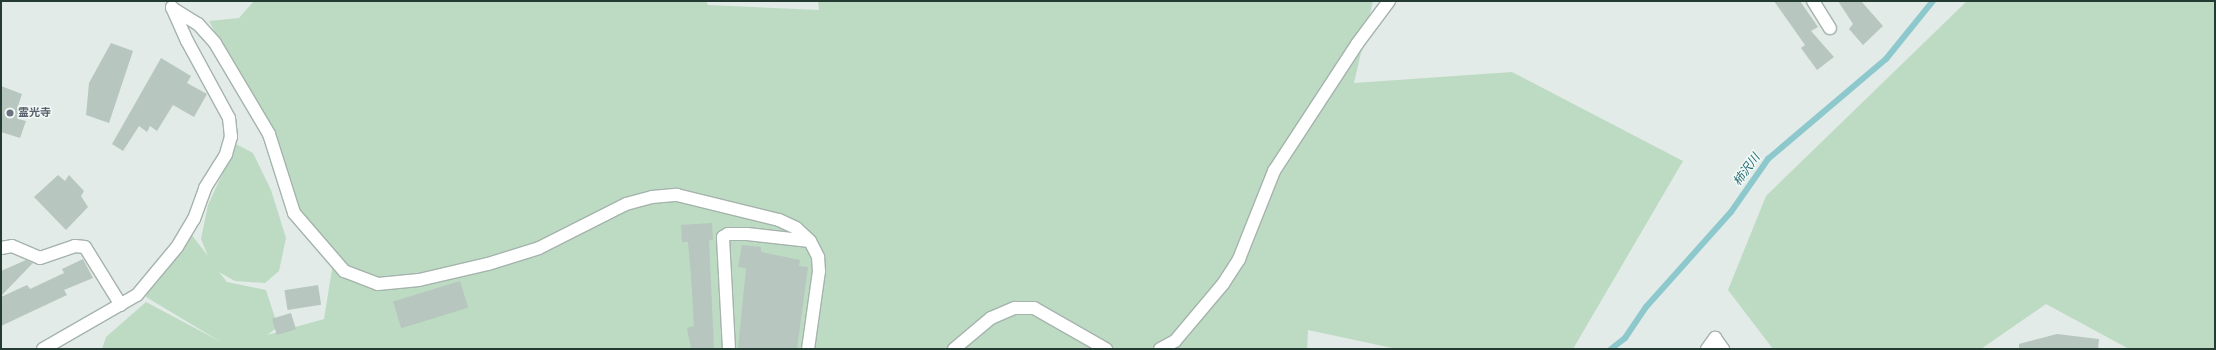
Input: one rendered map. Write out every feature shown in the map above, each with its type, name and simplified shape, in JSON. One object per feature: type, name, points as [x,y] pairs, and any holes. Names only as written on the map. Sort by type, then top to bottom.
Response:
[{"type":"street","points":[[1160,349],[1175,341],[1224,284],[1239,258],[1274,171],[1357,44],[1389,1]]},
{"type":"street","points":[[1813,1],[1830,28]]},
{"type":"street","points":[[171,4],[198,24],[215,43],[269,134],[294,213],[344,271],[378,284],[419,280],[539,248],[626,204],[662,195],[677,195],[717,203],[778,220],[796,228],[810,241],[818,257],[819,271],[808,349]]},
{"type":"street","points":[[43,349],[121,305],[137,294],[178,247],[194,218],[205,188],[226,154],[231,137],[229,118],[187,41],[171,4]]},
{"type":"street","points":[[730,349],[723,237],[728,234],[747,234],[810,241]]},
{"type":"street","points":[[1,248],[12,246],[40,258],[75,246],[85,247],[121,305]]},
{"type":"street","points":[[954,349],[991,318],[1015,308],[1034,308],[1106,349]]},
{"type":"street","points":[[1707,349],[1715,338],[1723,349]]},
{"type":"green space","points":[[254,1],[706,1],[708,5],[819,10],[818,1],[1373,1],[1354,83],[1512,72],[1683,161],[1573,349],[1397,349],[1308,330],[1307,349],[102,349],[106,337],[146,302],[221,342],[146,297],[148,288],[188,230],[208,256],[201,239],[208,205],[236,144],[253,153],[271,190],[286,238],[279,271],[265,283],[235,281],[219,272],[227,282],[266,290],[278,327],[267,335],[324,319],[333,263],[290,203],[274,157],[226,53],[209,21],[239,18]]},
{"type":"green space","points":[[1967,1],[2215,1],[2215,349],[2129,349],[2046,304],[1981,349],[1773,349],[1728,290],[1766,196]]},
{"type":"building","points":[[1774,1],[1800,1],[1818,27],[1811,31],[1834,57],[1817,70],[1801,48],[1805,45]]},
{"type":"building","points":[[1838,1],[1861,1],[1883,26],[1863,45],[1849,29],[1853,24]]},
{"type":"building","points":[[111,43],[133,51],[109,123],[86,115],[89,83]]},
{"type":"building","points":[[161,58],[191,76],[187,83],[207,94],[194,117],[173,105],[157,131],[150,126],[147,132],[139,126],[123,151],[112,144]]},
{"type":"building","name":"霊光寺","points":[[1,86],[22,94],[18,106],[22,107],[18,119],[26,121],[20,138],[1,132]]},
{"type":"building","points":[[58,175],[65,181],[69,175],[84,191],[81,196],[88,207],[66,230],[34,197]]},
{"type":"building","points":[[712,223],[713,240],[709,240],[714,349],[691,349],[687,328],[694,326],[691,276],[688,242],[682,242],[681,225]]},
{"type":"building","points":[[742,245],[761,247],[761,252],[800,260],[799,266],[808,267],[797,349],[738,349],[746,268],[738,267]]},
{"type":"building","points":[[83,259],[93,278],[64,290],[67,295],[1,326],[1,297],[27,285],[30,289],[64,273],[62,269]]},
{"type":"building","points":[[26,260],[33,263],[1,296],[1,271]]},
{"type":"building","points":[[460,281],[468,308],[401,328],[393,301]]},
{"type":"building","points":[[318,285],[321,305],[288,310],[284,290]]},
{"type":"building","points":[[291,313],[296,329],[277,335],[272,319]]},
{"type":"building","points":[[2057,334],[2099,339],[2098,349],[2019,349],[2019,344]]},
{"type":"waterway","name":"柿沢川","points":[[1611,349],[1625,338],[1646,307],[1731,212],[1768,159],[1886,59],[1933,1]]},
{"type":"place","name":"霊光寺","points":[[10,113]]}]
